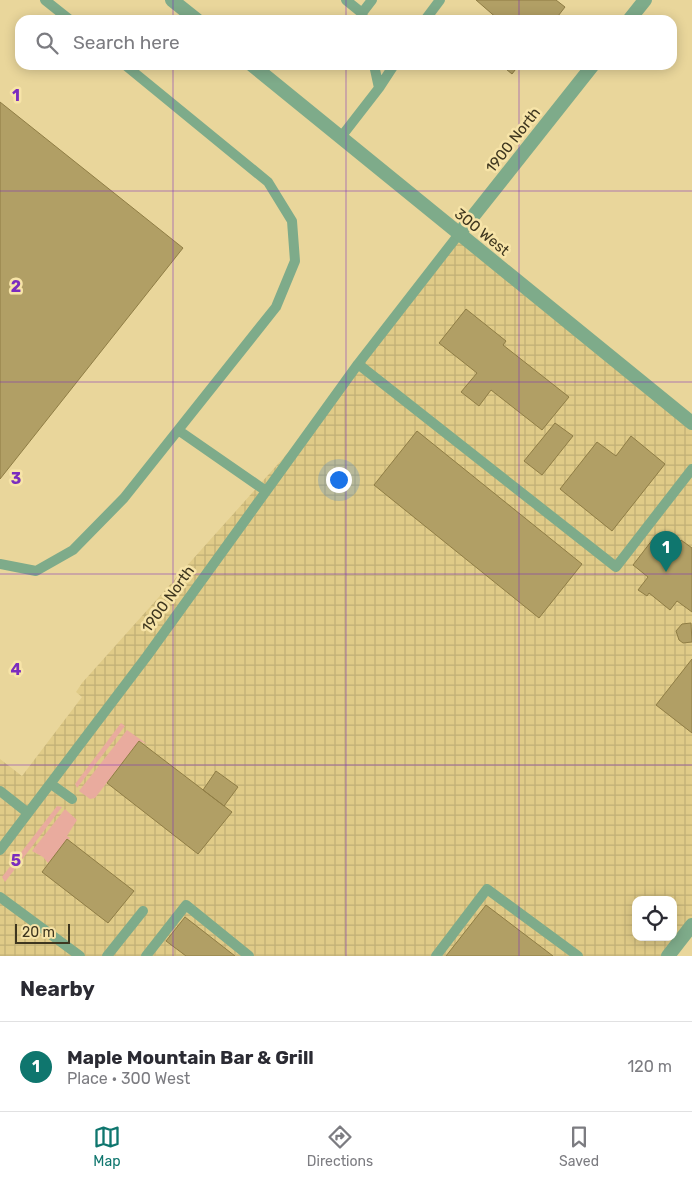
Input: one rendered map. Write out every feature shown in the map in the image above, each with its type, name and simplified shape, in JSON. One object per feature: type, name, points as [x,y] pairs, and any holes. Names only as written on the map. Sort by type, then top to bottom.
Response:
[{"type":"street","points":[[172,0],[191,15]]},
{"type":"street","points":[[633,15],[645,0]]},
{"type":"street","name":"300 West","points":[[258,70],[692,424]]},
{"type":"street","name":"1900 North","points":[[459,234],[589,70]]},
{"type":"street","points":[[668,956],[692,925]]},
{"type":"lane","points":[[45,0],[64,15]]},
{"type":"lane","points":[[346,0],[362,15]]},
{"type":"lane","points":[[364,15],[372,0]]},
{"type":"lane","points":[[429,15],[440,0]]},
{"type":"lane","points":[[0,564],[36,571],[74,550],[124,498],[276,307],[295,261],[292,221],[268,182],[131,70]]},
{"type":"lane","points":[[375,70],[379,88]]},
{"type":"lane","points":[[341,137],[391,70]]},
{"type":"lane","name":"1900 North","points":[[0,850],[147,656],[358,364],[459,234]]},
{"type":"lane","points":[[358,364],[616,567],[692,469]]},
{"type":"lane","points":[[178,430],[266,491]]},
{"type":"lane","points":[[51,784],[72,799]]},
{"type":"lane","points":[[0,791],[28,813]]},
{"type":"lane","points":[[436,956],[487,888],[578,956]]},
{"type":"lane","points":[[0,897],[80,956]]},
{"type":"lane","points":[[146,956],[186,905],[249,956]]},
{"type":"lane","points":[[107,956],[143,911]]},
{"type":"shaded area","points":[[459,234],[692,423],[692,925],[668,956],[0,956],[0,759],[22,776],[82,697],[76,692],[312,426]]},
{"type":"shaded area","points":[[121,723],[125,726],[77,788],[75,784]]},
{"type":"shaded area","points":[[127,730],[147,744],[139,741],[95,798],[90,799],[79,791]]},
{"type":"shaded area","points":[[57,806],[62,807],[5,882],[2,877]]},
{"type":"shaded area","points":[[65,809],[77,820],[67,836],[70,838],[48,863],[43,857],[32,851]]},
{"type":"building","points":[[476,0],[556,0],[565,7],[559,15],[493,15]]},
{"type":"building","points":[[507,70],[515,70],[512,74]]},
{"type":"building","points":[[0,102],[183,248],[0,479]]},
{"type":"building","points":[[466,309],[506,341],[503,345],[569,397],[542,430],[491,390],[479,406],[461,392],[477,373],[439,343]]},
{"type":"building","points":[[555,423],[573,436],[542,475],[524,461]]},
{"type":"building","points":[[417,431],[582,564],[539,618],[374,485]]},
{"type":"building","points":[[631,436],[665,464],[612,531],[560,489],[597,442],[616,456]]},
{"type":"building","points":[[653,539],[671,553],[681,540],[692,548],[692,612],[677,601],[670,610],[649,593],[647,596],[638,590],[648,577],[633,565]]},
{"type":"building","points":[[691,623],[692,642],[683,643],[679,640],[676,631],[682,624]]},
{"type":"building","points":[[692,659],[692,733],[656,705]]},
{"type":"building","points":[[139,741],[232,812],[198,854],[107,783]]},
{"type":"building","points":[[216,771],[238,787],[224,806],[203,790]]},
{"type":"building","points":[[67,839],[134,891],[108,923],[42,872]]},
{"type":"building","points":[[486,905],[553,956],[446,956]]},
{"type":"building","points":[[185,917],[235,956],[186,956],[166,941]]},
{"type":"place","name":"Maple Mountain Bar & Grill","points":[[666,572]]}]
